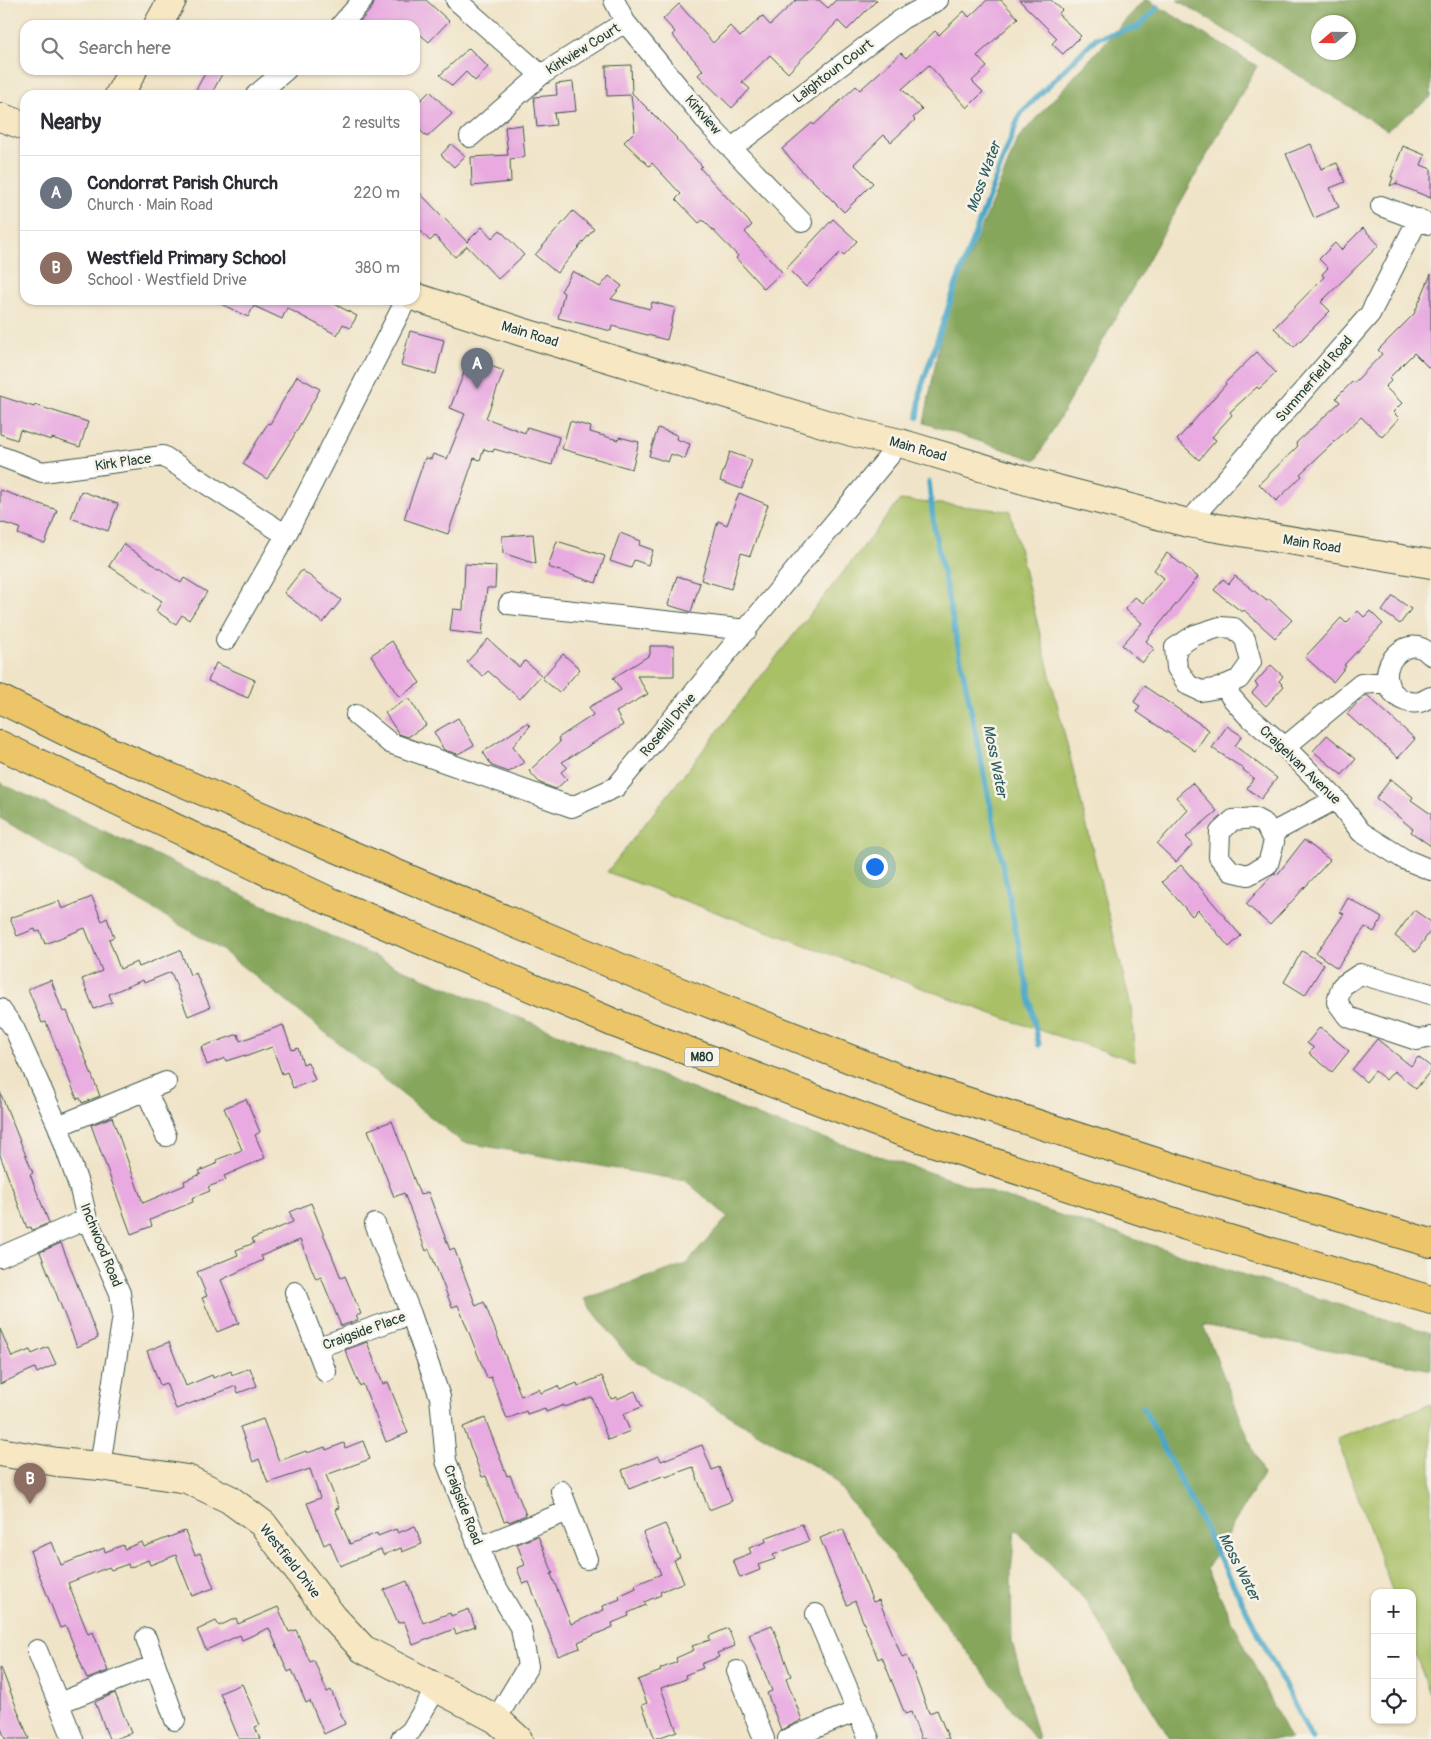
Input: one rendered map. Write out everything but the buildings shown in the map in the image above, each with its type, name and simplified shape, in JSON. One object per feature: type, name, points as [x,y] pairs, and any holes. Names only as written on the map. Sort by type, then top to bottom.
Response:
[{"type":"highway","points":[[0,699],[80,739],[361,859],[645,978],[916,1085],[1197,1175],[1431,1244]]},
{"type":"highway","name":"M80","points":[[0,745],[327,900],[614,1023],[899,1131],[1186,1226],[1431,1300]]},
{"type":"street","points":[[161,20],[172,0]]},
{"type":"street","points":[[345,20],[363,0]]},
{"type":"street","name":"Kirkview Court","points":[[456,0],[541,75]]},
{"type":"street","name":"Kirkview","points":[[614,0],[624,22],[712,128],[802,222]]},
{"type":"street","name":"Laightoun Court","points":[[732,148],[902,19],[938,0]]},
{"type":"street","name":"Kirkview Court","points":[[470,137],[541,75],[624,22]]},
{"type":"street","points":[[123,90],[130,75]]},
{"type":"street","points":[[262,90],[280,75]]},
{"type":"street","points":[[0,117],[20,124]]},
{"type":"street","name":"Summerfield Road","points":[[1188,523],[1370,314],[1425,222],[1381,206]]},
{"type":"street","name":"Main Road","points":[[420,299],[522,332],[852,432],[900,443],[1034,483],[1188,523],[1431,564]]},
{"type":"street","points":[[226,640],[286,534],[403,305]]},
{"type":"street","name":"Rosehill Drive","points":[[356,715],[390,742],[572,807],[616,787],[900,443]]},
{"type":"street","name":"Kirk Place","points":[[0,456],[42,472],[163,456],[286,534]]},
{"type":"street","points":[[510,604],[747,630]]},
{"type":"street","points":[[1431,655],[1421,648],[1408,648],[1393,657],[1386,675],[1389,687],[1396,696],[1405,701],[1420,702],[1431,697]]},
{"type":"street","points":[[1285,747],[1361,684],[1388,682]]},
{"type":"street","name":"Craigelvan Avenue","points":[[1225,685],[1231,697],[1246,714],[1285,747],[1336,799],[1361,832],[1404,858],[1431,870]]},
{"type":"street","points":[[1270,834],[1336,799]]},
{"type":"street","points":[[1429,991],[1360,974],[1342,986],[1337,1002],[1348,1017],[1417,1040],[1431,1037]]},
{"type":"street","name":"Inchwood Road","points":[[0,1009],[14,1028],[58,1126],[80,1189],[88,1219],[120,1293],[123,1315],[100,1466]]},
{"type":"street","points":[[58,1126],[166,1082]]},
{"type":"street","points":[[146,1090],[166,1136]]},
{"type":"street","points":[[1,1265],[88,1219]]},
{"type":"street","name":"Craigside Road","points":[[375,1224],[412,1314],[440,1397],[446,1461],[490,1576],[521,1629],[528,1666],[496,1719]]},
{"type":"street","name":"Craigside Place","points":[[295,1292],[326,1372]]},
{"type":"street","name":"Craigside Place","points":[[316,1348],[412,1314]]},
{"type":"street","name":"Westfield Drive","points":[[0,1452],[187,1480],[229,1499],[263,1524],[333,1617],[363,1649],[496,1719],[518,1739]]},
{"type":"street","points":[[561,1491],[588,1559]]},
{"type":"street","points":[[479,1547],[568,1511]]},
{"type":"street","points":[[816,1614],[869,1739]]},
{"type":"street","points":[[146,1638],[174,1720]]},
{"type":"street","points":[[37,1650],[74,1739]]},
{"type":"street","points":[[59,1703],[155,1665]]},
{"type":"street","points":[[737,1671],[764,1739]]},
{"type":"street","points":[[401,1739],[411,1732],[437,1687]]},
{"type":"street","points":[[788,1739],[857,1711]]},
{"type":"green space","points":[[1144,0],[1148,0],[1257,66],[1036,460],[924,423],[944,319],[1019,137]]},
{"type":"green space","points":[[1177,0],[1431,0],[1431,97],[1387,130]]},
{"type":"green space","points":[[900,500],[1010,511],[1131,1007],[1135,1061],[1009,1020],[607,872]]},
{"type":"green space","points":[[0,783],[404,970],[768,1120],[1275,1285],[1431,1333],[1431,1370],[1203,1325],[1263,1474],[1207,1569],[1290,1739],[1170,1739],[1086,1601],[1015,1529],[1011,1574],[1012,1642],[1038,1739],[1035,1739],[831,1476],[629,1357],[584,1299],[686,1264],[728,1217],[686,1181],[462,1142],[222,950],[0,818]]},
{"type":"green space","points":[[1431,1404],[1431,1694],[1416,1656],[1416,1589],[1392,1589],[1337,1439]]},
{"type":"waterway","name":"Moss Water","points":[[918,417],[921,388],[958,279],[1020,114],[1096,38],[1138,27],[1158,7]]},
{"type":"waterway","name":"Moss Water","points":[[929,482],[934,528],[1039,1045]]},
{"type":"waterway","name":"Moss Water","points":[[1143,1407],[1312,1739]]},
{"type":"place","name":"Condorrat Parish Church","points":[[477,389]]},
{"type":"place","name":"Westfield Primary School","points":[[30,1504]]}]
